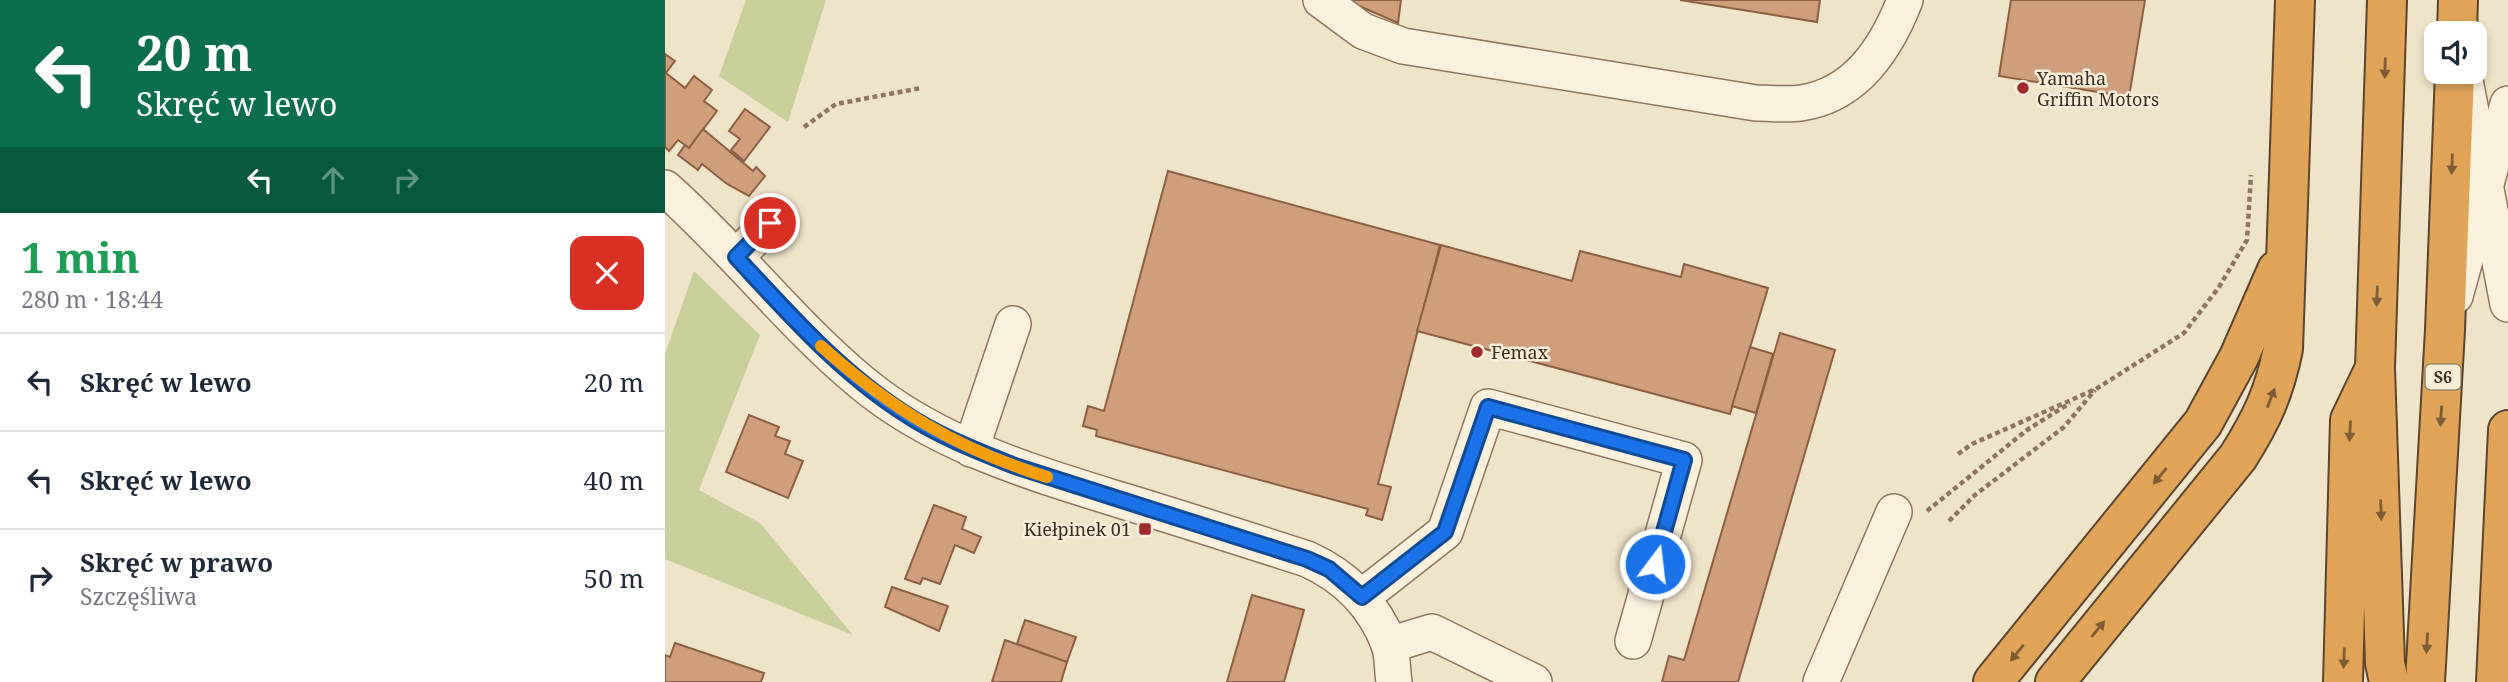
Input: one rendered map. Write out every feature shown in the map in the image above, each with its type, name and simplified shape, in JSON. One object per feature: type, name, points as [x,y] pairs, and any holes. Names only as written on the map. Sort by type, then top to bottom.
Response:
[{"type":"highway","points":[[2055,682],[2238,457],[2263,418],[2274,391],[2283,349],[2295,0]]},
{"type":"highway","points":[[2387,0],[2375,368],[2385,663],[2389,682]]},
{"type":"highway","points":[[2457,21],[2458,0]]},
{"type":"highway","name":"S6","points":[[2425,682],[2445,330],[2455,84]]},
{"type":"highway","points":[[1993,682],[2203,423],[2239,357],[2285,252]]},
{"type":"highway","points":[[2343,682],[2350,420],[2375,368]]},
{"type":"highway","points":[[2496,682],[2508,430]]},
{"type":"street","points":[[1321,0],[1363,31],[1403,46],[1756,103],[1802,103],[1859,79],[1879,53],[1905,0]]},
{"type":"street","points":[[2465,84],[2508,304]]},
{"type":"street","points":[[2445,330],[2508,104]]},
{"type":"street","points":[[665,188],[736,257],[806,332],[862,383],[906,415],[971,449],[1037,474],[1307,559],[1329,569],[1362,597],[1389,645],[1394,682]]},
{"type":"street","points":[[736,257],[770,223]]},
{"type":"street","points":[[971,449],[1013,324]]},
{"type":"street","points":[[1362,597],[1445,532],[1488,407],[1684,460],[1633,641]]},
{"type":"street","points":[[1821,682],[1894,512]]},
{"type":"street","points":[[1389,645],[1432,632],[1534,682]]},
{"type":"path","points":[[804,127],[836,104],[921,88]]},
{"type":"path","points":[[1958,454],[1972,444],[2096,389],[2184,334],[2219,287],[2247,240],[2252,171]]},
{"type":"path","points":[[1949,521],[1975,495],[2064,427],[2096,389]]},
{"type":"path","points":[[1879,546],[1995,459],[2028,430],[2083,395]]},
{"type":"green space","points":[[746,0],[826,0],[788,122],[719,76]]},
{"type":"green space","points":[[694,271],[760,335],[699,490],[760,523],[853,635],[665,559],[665,354]]},
{"type":"building","points":[[1346,0],[1401,0],[1398,23]]},
{"type":"building","points":[[1680,0],[1820,0],[1817,22]]},
{"type":"building","points":[[2011,0],[2145,0],[2129,97],[1999,76]]},
{"type":"building","points":[[665,54],[675,61],[666,73],[685,88],[694,76],[712,90],[704,101],[717,111],[689,148],[678,140],[669,151],[665,147]]},
{"type":"building","points":[[745,109],[770,127],[744,161],[731,150],[740,139],[729,131]]},
{"type":"building","points":[[703,129],[753,171],[756,167],[765,176],[749,196],[727,184],[702,164],[698,170],[678,155],[685,145],[689,148]]},
{"type":"building","points":[[1168,171],[1440,245],[1378,484],[1391,487],[1382,520],[1366,515],[1368,509],[1096,436],[1097,430],[1083,426],[1088,406],[1104,411]]},
{"type":"building","points":[[1441,245],[1572,281],[1580,251],[1681,277],[1684,264],[1768,288],[1730,414],[1417,331]]},
{"type":"building","points":[[1780,333],[1835,350],[1738,682],[1662,682],[1669,656],[1684,660]]},
{"type":"building","points":[[1750,347],[1773,354],[1756,413],[1732,406]]},
{"type":"building","points":[[749,415],[779,427],[775,436],[790,441],[785,454],[803,461],[788,498],[726,472]]},
{"type":"building","points":[[934,505],[966,517],[962,529],[981,537],[974,553],[955,545],[940,584],[923,578],[920,584],[905,579]]},
{"type":"building","points":[[892,587],[948,606],[939,631],[885,607]]},
{"type":"building","points":[[1252,595],[1304,610],[1284,682],[1227,682]]},
{"type":"building","points":[[1025,620],[1076,637],[1067,662],[1017,644]]},
{"type":"building","points":[[1005,640],[1067,662],[1061,682],[992,682]]},
{"type":"building","points":[[675,643],[764,673],[761,682],[665,682],[665,655],[670,657]]},
{"type":"slow traffic","points":[[821,346],[862,383],[906,415],[971,449],[1047,477]]},
{"type":"place","name":"Yamaha Griffin Motors","points":[[2023,88]]},
{"type":"place","name":"Femax","points":[[1477,352]]},
{"type":"place","name":"Kiełpinek 01","points":[[1145,529]]},
{"type":"route","points":[[770,223],[736,257],[806,332],[862,383],[906,415],[971,449],[1015,466],[1307,559],[1329,569],[1362,597],[1445,532],[1488,407],[1684,460],[1655,564]]}]
